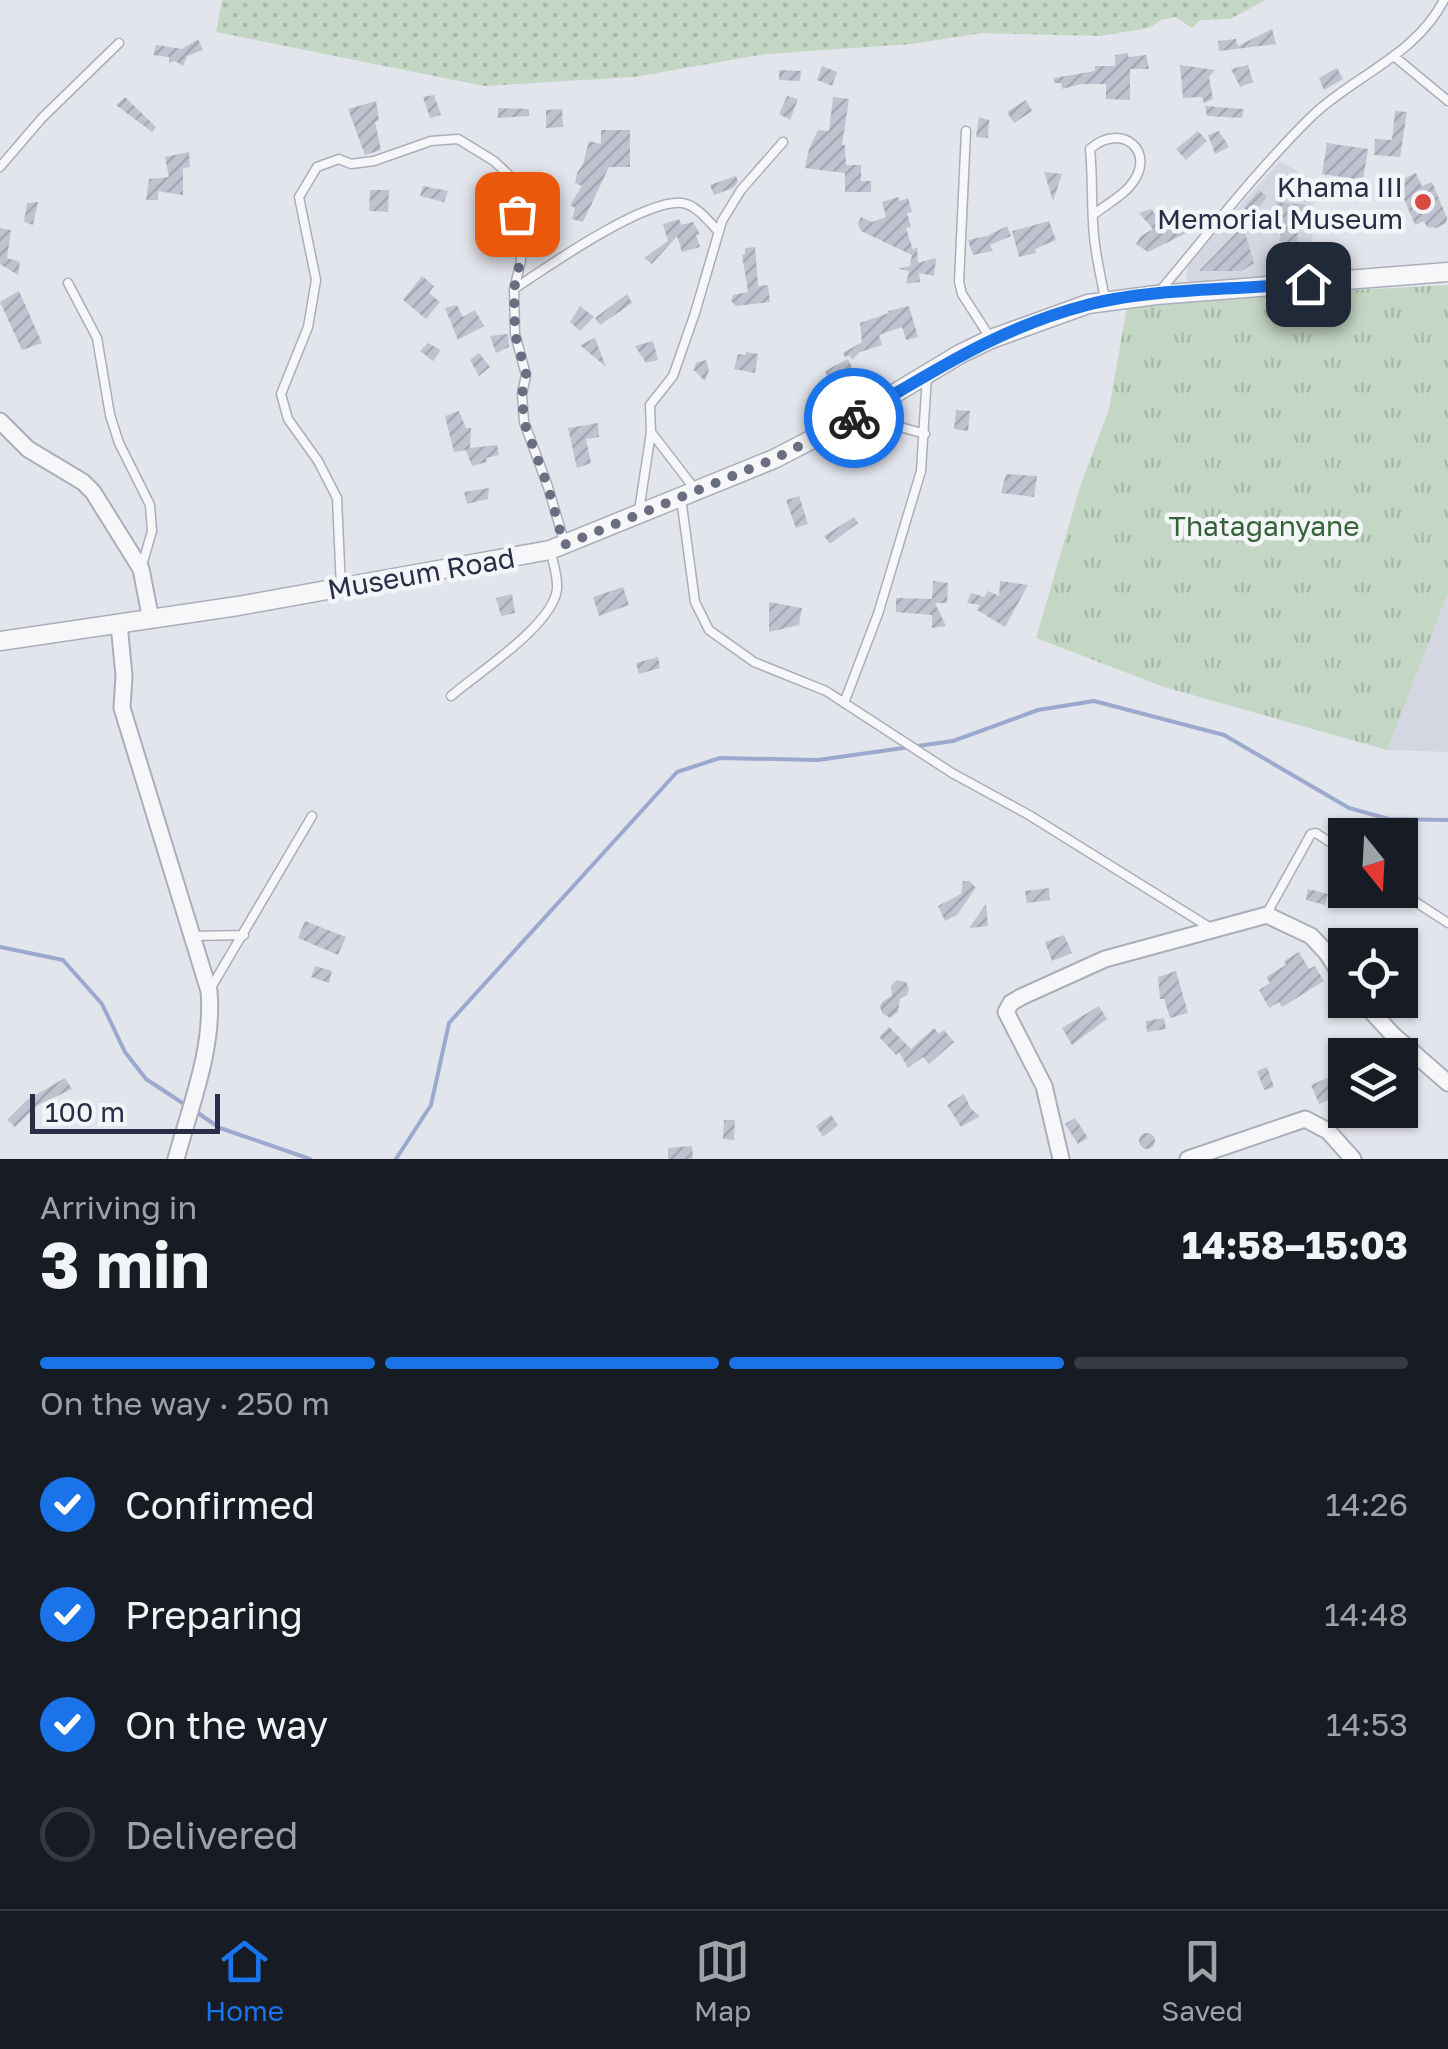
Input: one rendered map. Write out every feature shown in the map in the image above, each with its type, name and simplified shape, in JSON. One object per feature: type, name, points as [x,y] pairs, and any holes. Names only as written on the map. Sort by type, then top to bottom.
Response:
[{"type":"street","name":"Museum Road","points":[[0,640],[151,620],[557,547],[774,459],[990,339],[1106,301],[1448,272]]},
{"type":"street","points":[[0,421],[28,449],[93,492],[141,569],[151,620]]},
{"type":"street","points":[[119,624],[124,676],[122,708],[209,991],[207,1047],[176,1159]]},
{"type":"street","points":[[1061,1159],[1044,1086],[1006,1012],[1011,1003],[1105,959],[1266,915],[1311,936],[1328,955]]},
{"type":"street","points":[[1378,1018],[1448,1083]]},
{"type":"street","points":[[1188,1159],[1305,1119],[1328,1131],[1353,1159]]},
{"type":"lane","points":[[1156,295],[1310,118],[1395,57],[1421,34],[1444,0]]},
{"type":"lane","points":[[0,167],[42,118],[118,43]]},
{"type":"lane","points":[[1395,57],[1448,101]]},
{"type":"lane","points":[[966,131],[959,282],[962,294],[990,339]]},
{"type":"lane","points":[[1092,215],[1130,186],[1139,171],[1141,155],[1134,143],[1119,137],[1101,139],[1090,148],[1092,215],[1106,301]]},
{"type":"lane","points":[[342,588],[336,498],[318,461],[288,418],[281,394],[308,327],[316,280],[299,196],[317,166],[339,159],[351,164],[374,161],[431,141],[458,138],[494,161],[510,179],[520,262],[514,289],[515,334],[526,374],[522,394],[524,422],[548,487],[557,547],[557,591],[536,627],[451,696]]},
{"type":"lane","points":[[639,516],[651,432],[650,405],[672,376],[722,221],[742,190],[783,142]]},
{"type":"lane","points":[[514,289],[592,237],[660,207],[679,202],[690,206],[718,232]]},
{"type":"lane","points":[[68,283],[97,338],[110,415],[150,504],[152,532],[141,569]]},
{"type":"lane","points":[[844,703],[878,614],[921,470],[927,372]]},
{"type":"lane","points":[[859,415],[924,434]]},
{"type":"lane","points":[[651,432],[689,495],[695,602],[708,630],[754,662],[795,677],[844,703],[952,773],[1210,928]]},
{"type":"lane","points":[[209,991],[312,816]]},
{"type":"lane","points":[[1266,915],[1311,834],[1328,839]]},
{"type":"lane","points":[[1418,904],[1448,923]]},
{"type":"lane","points":[[193,936],[244,935]]},
{"type":"shaded area","points":[[1280,161],[1314,181],[1312,242],[1360,272],[1187,283],[1187,265]]},
{"type":"shaded area","points":[[1448,593],[1448,752],[1387,750]]},
{"type":"green space","points":[[222,0],[1266,0],[1230,19],[1200,20],[1192,28],[1176,17],[1149,28],[1100,36],[981,33],[912,44],[766,54],[634,77],[484,86],[216,32]]},
{"type":"green space","name":"Thataganyane","points":[[1448,285],[1448,593],[1387,750],[1164,687],[1036,638],[1080,487],[1109,409],[1127,307],[1193,299]]},
{"type":"building","points":[[1272,29],[1276,44],[1219,51],[1218,41],[1236,39],[1238,46]]},
{"type":"building","points":[[198,39],[203,50],[187,56],[183,66],[175,61],[169,63],[169,57],[153,55],[156,45],[182,49]]},
{"type":"building","points":[[1128,53],[1128,57],[1146,55],[1149,69],[1130,69],[1130,100],[1106,99],[1106,84],[1062,89],[1061,83],[1054,83],[1054,78],[1095,71],[1095,66],[1115,66],[1115,55]]},
{"type":"building","points":[[1180,65],[1215,70],[1209,77],[1213,99],[1204,103],[1202,97],[1183,98]]},
{"type":"building","points":[[1248,65],[1253,82],[1240,87],[1231,69]]},
{"type":"building","points":[[822,66],[837,72],[832,86],[817,80]]},
{"type":"building","points":[[1337,68],[1343,79],[1324,90],[1319,78]]},
{"type":"building","points":[[779,70],[801,71],[800,81],[779,80]]},
{"type":"building","points":[[434,95],[441,115],[430,118],[423,97]]},
{"type":"building","points":[[787,96],[798,99],[790,120],[779,114]]},
{"type":"building","points":[[125,97],[156,127],[152,132],[116,105]]},
{"type":"building","points":[[833,97],[849,99],[842,145],[846,165],[861,165],[861,181],[871,181],[871,192],[845,192],[845,173],[805,168],[818,130],[829,131]]},
{"type":"building","points":[[1026,100],[1032,111],[1014,123],[1007,112]]},
{"type":"building","points":[[376,101],[379,120],[375,122],[381,150],[365,155],[348,109]]},
{"type":"building","points":[[1205,106],[1244,109],[1242,118],[1207,116]]},
{"type":"building","points":[[498,108],[529,109],[529,116],[498,118]]},
{"type":"building","points":[[562,109],[563,127],[546,128],[546,110]]},
{"type":"building","points":[[1395,111],[1407,112],[1400,157],[1374,155],[1375,139],[1392,140]]},
{"type":"building","points":[[979,117],[989,120],[988,138],[976,137]]},
{"type":"building","points":[[601,130],[630,130],[630,167],[609,167],[583,222],[572,219],[575,208],[570,205],[582,186],[575,183],[589,141],[601,144]]},
{"type":"building","points":[[1198,131],[1207,141],[1186,160],[1176,149]]},
{"type":"building","points":[[1219,131],[1229,147],[1215,154],[1208,135]]},
{"type":"building","points":[[1327,143],[1368,149],[1363,180],[1322,174]]},
{"type":"building","points":[[189,152],[190,167],[183,168],[183,195],[158,191],[158,200],[146,200],[149,179],[169,177],[165,157]]},
{"type":"building","points":[[1044,172],[1062,174],[1053,201]]},
{"type":"building","name":"Khama III Memorial Museum","points":[[1416,173],[1422,186],[1432,182],[1447,218],[1446,223],[1436,228],[1427,227],[1424,221],[1415,225],[1397,182]]},
{"type":"building","points":[[736,176],[738,182],[733,188],[714,195],[710,185]]},
{"type":"building","points":[[423,186],[448,191],[444,202],[420,196]]},
{"type":"building","points":[[370,190],[389,190],[388,212],[369,211]]},
{"type":"building","points":[[1259,190],[1267,197],[1253,215],[1244,208]]},
{"type":"building","points":[[898,197],[900,201],[908,198],[911,227],[906,228],[913,250],[917,247],[918,263],[936,258],[934,276],[919,273],[920,282],[906,284],[909,271],[898,269],[910,266],[912,255],[861,231],[858,224],[861,217],[872,222],[886,217],[882,202]]},
{"type":"building","points":[[38,202],[33,225],[24,222],[27,203]]},
{"type":"building","points":[[1276,202],[1307,205],[1306,215],[1300,214],[1297,243],[1280,241],[1282,222],[1274,221]]},
{"type":"building","points":[[1151,209],[1167,229],[1205,217],[1207,223],[1148,252],[1136,244],[1153,229],[1139,213]]},
{"type":"building","points":[[679,219],[681,225],[693,222],[700,234],[696,235],[700,247],[682,252],[677,236],[652,264],[644,258],[668,241],[663,224]]},
{"type":"building","points":[[1049,221],[1056,240],[1035,249],[1036,253],[1019,257],[1012,231]]},
{"type":"building","points":[[1007,226],[1011,236],[990,245],[993,251],[973,255],[968,240]]},
{"type":"building","points":[[1243,226],[1254,263],[1242,271],[1199,271]]},
{"type":"building","points":[[0,228],[11,230],[7,258],[20,262],[18,275],[0,264]]},
{"type":"building","points":[[755,247],[758,286],[768,285],[770,302],[736,306],[731,301],[733,295],[748,292],[742,255],[745,248]]},
{"type":"building","points":[[422,276],[434,286],[429,293],[440,302],[426,319],[403,300]]},
{"type":"building","points":[[19,291],[42,343],[22,350],[0,302]]},
{"type":"building","points":[[627,294],[632,303],[600,325],[595,318]]},
{"type":"building","points":[[457,305],[463,317],[475,310],[484,326],[458,340],[445,308]]},
{"type":"building","points":[[580,306],[594,317],[580,331],[570,322]]},
{"type":"building","points":[[909,306],[918,337],[906,340],[902,327],[879,335],[882,345],[860,352],[852,360],[845,357],[843,353],[862,342],[860,323]]},
{"type":"building","points":[[508,334],[509,347],[496,353],[490,336]]},
{"type":"building","points":[[595,338],[606,367],[580,345]]},
{"type":"building","points":[[653,341],[658,360],[646,363],[635,346]]},
{"type":"building","points":[[428,343],[441,350],[433,361],[420,351]]},
{"type":"building","points":[[479,353],[490,367],[479,376],[470,360]]},
{"type":"building","points":[[738,354],[758,354],[755,373],[734,369]]},
{"type":"building","points":[[848,359],[856,376],[832,387],[825,371]]},
{"type":"building","points":[[706,360],[709,370],[705,381],[694,370],[696,363]]},
{"type":"building","points":[[956,410],[970,411],[968,431],[954,429]]},
{"type":"building","points":[[459,411],[466,428],[471,428],[470,448],[497,445],[499,455],[472,466],[466,450],[454,452],[445,416]]},
{"type":"building","points":[[598,423],[599,437],[586,439],[591,463],[577,468],[568,428]]},
{"type":"building","points":[[1006,474],[1037,476],[1034,497],[1001,493]]},
{"type":"building","points":[[489,488],[488,499],[467,504],[464,492]]},
{"type":"building","points":[[799,496],[808,524],[796,528],[786,500]]},
{"type":"building","points":[[854,517],[858,523],[830,544],[824,536]]},
{"type":"building","points":[[933,581],[948,583],[947,603],[935,603],[946,626],[932,628],[932,615],[896,612],[896,598],[932,599]]},
{"type":"building","points":[[1000,581],[1028,585],[1005,627],[977,610],[980,605],[967,603],[971,593],[984,597],[988,591],[999,596]]},
{"type":"building","points":[[623,587],[629,605],[599,616],[593,597]]},
{"type":"building","points":[[512,594],[515,613],[501,616],[496,598]]},
{"type":"building","points":[[769,602],[802,608],[799,625],[769,632]]},
{"type":"building","points":[[658,657],[660,668],[639,674],[636,663]]},
{"type":"building","points":[[963,881],[977,886],[957,915],[945,921],[938,906],[961,894]]},
{"type":"building","points":[[1049,888],[1050,900],[1027,903],[1025,891]]},
{"type":"building","points":[[1308,889],[1328,894],[1325,905],[1306,900]]},
{"type":"building","points":[[986,904],[988,926],[969,928]]},
{"type":"building","points":[[305,921],[346,937],[338,955],[298,938]]},
{"type":"building","points":[[1064,935],[1072,953],[1052,961],[1045,942]]},
{"type":"building","points":[[1299,952],[1309,969],[1315,966],[1324,981],[1282,1007],[1279,1002],[1269,1008],[1259,990],[1270,983],[1266,977]]},
{"type":"building","points":[[315,966],[332,971],[329,983],[311,977]]},
{"type":"building","points":[[1176,971],[1188,1013],[1170,1018],[1164,999],[1160,999],[1158,977]]},
{"type":"building","points":[[897,980],[906,982],[909,989],[900,999],[898,1012],[890,1018],[880,1006],[892,996],[891,986]]},
{"type":"building","points":[[1099,1006],[1107,1019],[1072,1045],[1062,1028]]},
{"type":"building","points":[[1164,1018],[1166,1029],[1147,1032],[1146,1021]]},
{"type":"building","points":[[889,1027],[911,1049],[934,1028],[939,1034],[944,1030],[954,1042],[929,1064],[923,1057],[908,1068],[899,1052],[896,1055],[879,1037]]},
{"type":"building","points":[[1267,1067],[1274,1087],[1264,1090],[1257,1071]]},
{"type":"building","points":[[65,1078],[72,1089],[36,1106],[15,1127],[7,1120],[27,1100]]},
{"type":"building","points":[[1328,1078],[1328,1100],[1319,1104],[1311,1085]]},
{"type":"building","points":[[964,1094],[971,1109],[980,1116],[961,1127],[947,1105]]},
{"type":"building","points":[[831,1115],[838,1125],[823,1137],[816,1126]]},
{"type":"building","points":[[1075,1118],[1088,1138],[1078,1144],[1065,1124]]},
{"type":"building","points":[[724,1120],[735,1120],[734,1140],[723,1139]]},
{"type":"building","points":[[1147,1133],[1155,1141],[1147,1149],[1139,1141]]},
{"type":"building","points":[[692,1146],[693,1159],[668,1159],[668,1148]]},
{"type":"waterway","points":[[396,1159],[431,1105],[449,1023],[677,772],[720,758],[818,760],[953,741],[1038,710],[1094,701],[1224,735],[1349,808],[1389,819],[1448,820]]},
{"type":"waterway","points":[[0,947],[63,960],[102,1004],[125,1052],[146,1079],[187,1106]]},
{"type":"waterway","points":[[195,1111],[220,1128],[310,1159]]},
{"type":"way so far","points":[[517,214],[520,262],[514,289],[515,334],[526,374],[522,394],[524,422],[564,545],[774,459],[854,418]]},
{"type":"place","name":"Khama III Memorial Museum","points":[[1423,202]]},
{"type":"route","points":[[854,418],[927,372],[990,339],[1088,304],[1308,284]]}]
